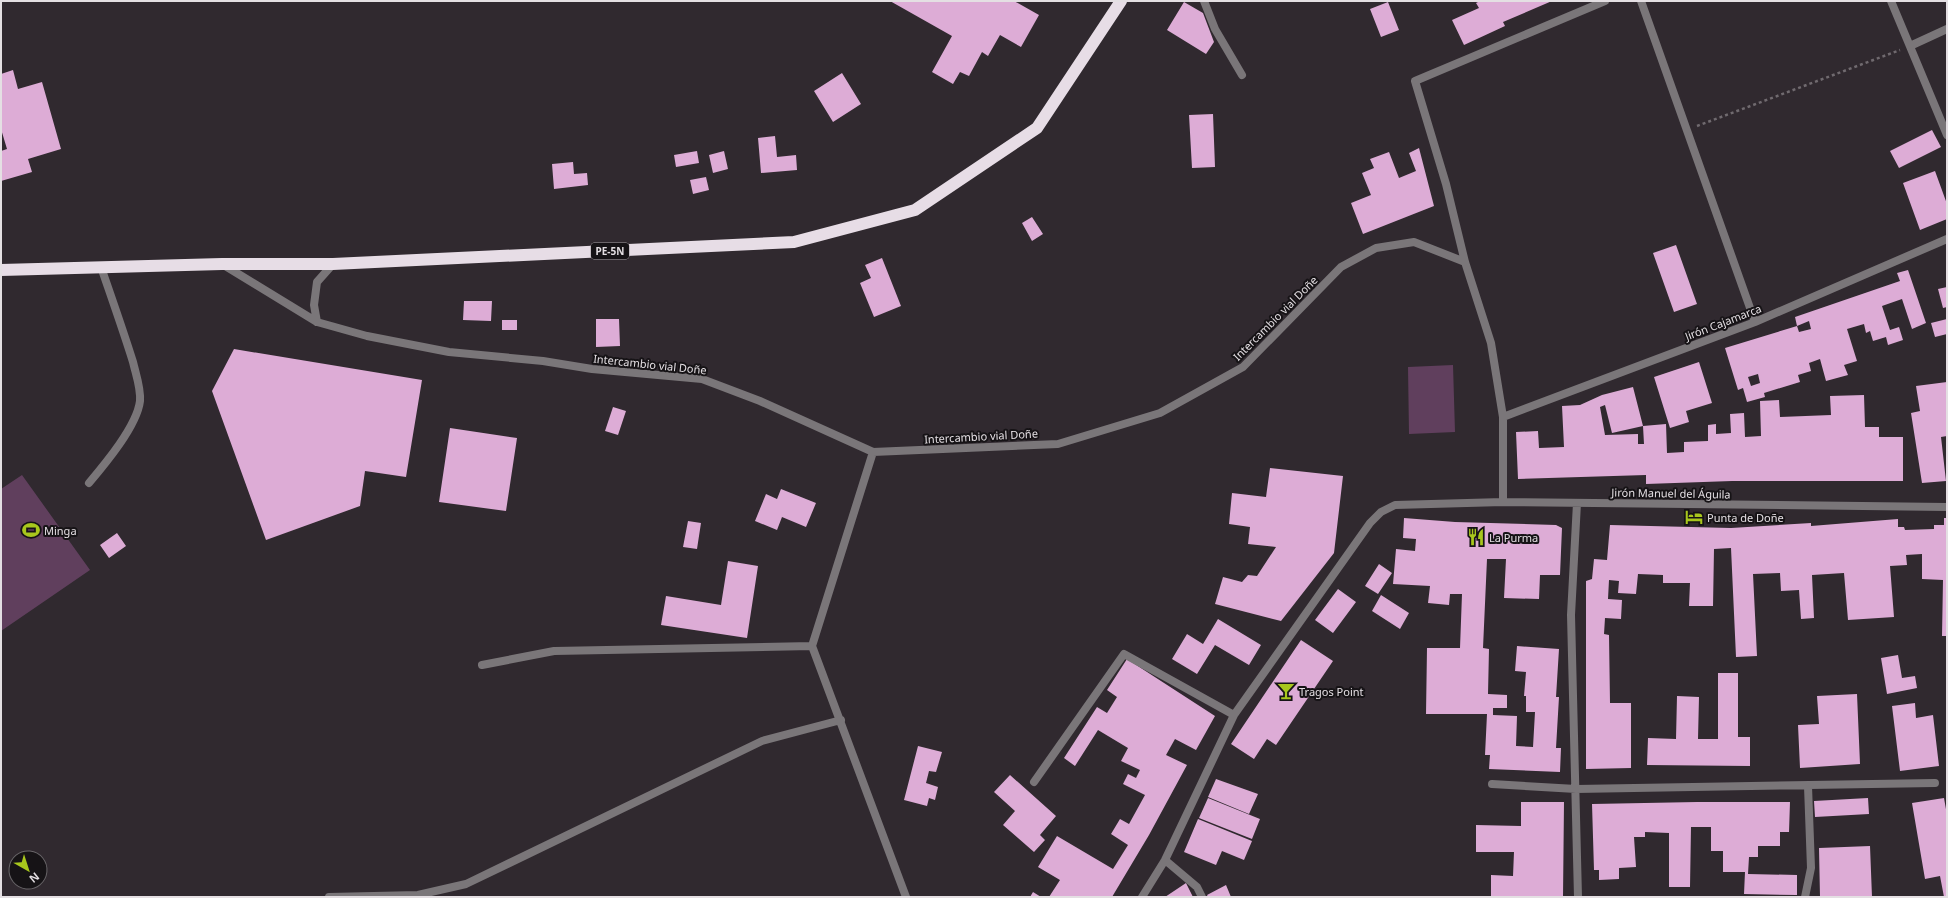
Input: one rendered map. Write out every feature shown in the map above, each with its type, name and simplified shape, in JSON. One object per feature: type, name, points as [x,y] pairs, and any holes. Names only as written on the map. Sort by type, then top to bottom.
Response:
[{"type":"highway","name":"PE-5N","points":[[1,270],[222,264],[333,264],[794,242],[915,210],[1037,128],[1121,1]]},
{"type":"street","points":[[1204,1],[1215,29],[1242,75]]},
{"type":"street","points":[[1503,502],[1503,416],[1491,343],[1465,262],[1446,184],[1415,81],[1605,1]]},
{"type":"street","points":[[1641,1],[1755,322]]},
{"type":"street","points":[[1891,1],[1947,135]]},
{"type":"street","points":[[1910,46],[1947,29]]},
{"type":"street","name":"Jirón Cajamarca","points":[[1503,416],[1755,322],[1947,239]]},
{"type":"street","name":"Intercambio vial Doñe","points":[[222,264],[317,322],[367,336],[449,352],[543,361],[592,369],[702,378],[760,401],[873,452],[1058,444],[1160,413],[1243,368],[1341,267],[1376,248],[1414,242],[1465,262]]},
{"type":"street","points":[[317,322],[314,305],[317,282],[333,264]]},
{"type":"street","points":[[88,483],[105,464],[123,438],[135,417],[140,401],[139,384],[126,336],[101,267]]},
{"type":"street","points":[[873,452],[812,646],[841,720],[906,897]]},
{"type":"street","name":"Jirón Manuel del Águila","points":[[1234,715],[1370,524],[1381,512],[1395,505],[1503,502],[1947,507]]},
{"type":"street","points":[[1577,503],[1571,615],[1578,897]]},
{"type":"street","points":[[482,665],[554,651],[812,646]]},
{"type":"street","points":[[1034,782],[1124,654],[1234,715],[1165,860],[1142,897]]},
{"type":"street","points":[[328,897],[418,895],[466,884],[762,741],[841,720]]},
{"type":"street","points":[[1492,784],[1576,789],[1935,783]]},
{"type":"street","points":[[1805,897],[1811,868],[1808,786]]},
{"type":"street","points":[[1165,860],[1197,887],[1202,897]]},
{"type":"path","points":[[1687,130],[1910,46]]},
{"type":"shaded area","points":[[1453,365],[1455,432],[1409,434],[1408,367]]},
{"type":"shaded area","name":"Minga","points":[[22,475],[90,570],[1,631],[1,489]]},
{"type":"building","points":[[890,1],[1014,1],[1039,15],[1021,47],[1000,35],[988,56],[982,52],[969,76],[960,72],[953,84],[932,72],[952,36]]},
{"type":"building","points":[[1480,1],[1552,1],[1503,22],[1505,26],[1464,45],[1452,20],[1479,8],[1476,3]]},
{"type":"building","points":[[1184,2],[1203,13],[1214,42],[1206,54],[1167,30]]},
{"type":"building","points":[[1388,2],[1399,30],[1381,37],[1370,9]]},
{"type":"building","points":[[13,70],[18,89],[42,82],[61,149],[28,159],[32,172],[1,181],[1,151],[7,149],[1,129],[1,74]]},
{"type":"building","points":[[842,73],[861,104],[833,122],[814,91]]},
{"type":"building","points":[[1213,114],[1215,167],[1192,168],[1189,115]]},
{"type":"building","points":[[1932,130],[1941,147],[1899,168],[1890,151]]},
{"type":"building","points":[[775,136],[777,157],[796,155],[797,170],[761,173],[758,138]]},
{"type":"building","points":[[1419,148],[1434,206],[1363,234],[1351,203],[1371,195],[1362,173],[1374,168],[1370,159],[1389,152],[1399,178],[1416,171],[1409,153]]},
{"type":"building","points":[[697,151],[699,163],[676,167],[674,155]]},
{"type":"building","points":[[724,151],[728,169],[713,173],[709,155]]},
{"type":"building","points":[[573,162],[574,174],[587,173],[588,185],[554,189],[552,164]]},
{"type":"building","points":[[1935,171],[1947,204],[1947,219],[1920,230],[1903,183]]},
{"type":"building","points":[[706,177],[709,190],[693,194],[690,180]]},
{"type":"building","points":[[1032,217],[1043,234],[1032,241],[1022,223]]},
{"type":"building","points":[[1676,245],[1697,304],[1674,312],[1653,253]]},
{"type":"building","points":[[882,258],[901,306],[874,317],[860,283],[871,278],[865,265]]},
{"type":"building","points":[[1908,270],[1926,323],[1912,329],[1902,299],[1882,306],[1890,330],[1899,327],[1903,340],[1888,345],[1886,337],[1873,341],[1870,331],[1866,333],[1864,324],[1847,329],[1857,361],[1844,365],[1848,375],[1826,381],[1820,359],[1809,363],[1811,371],[1798,375],[1800,382],[1764,393],[1765,397],[1747,402],[1743,388],[1738,390],[1725,348],[1797,326],[1795,317],[1900,281],[1897,273]],"holes":[[[1809,321],[1811,329],[1799,332],[1797,326]],[[1758,374],[1760,383],[1751,386],[1748,377]]]},
{"type":"building","points":[[1947,287],[1947,307],[1943,308],[1938,289]]},
{"type":"building","points":[[464,301],[492,301],[491,321],[463,320]]},
{"type":"building","points":[[596,319],[619,319],[620,346],[596,347]]},
{"type":"building","points":[[1947,319],[1947,334],[1935,337],[1931,323]]},
{"type":"building","points":[[502,320],[517,320],[517,330],[502,330]]},
{"type":"building","points":[[234,349],[422,380],[406,477],[365,471],[360,506],[266,540],[212,391]]},
{"type":"building","points":[[1699,362],[1712,403],[1686,411],[1689,422],[1670,428],[1654,377]]},
{"type":"building","points":[[1947,382],[1947,436],[1941,437],[1946,481],[1922,483],[1911,413],[1920,411],[1916,386]]},
{"type":"building","points":[[1633,387],[1643,426],[1666,424],[1667,453],[1684,452],[1684,442],[1708,441],[1708,425],[1716,424],[1716,434],[1731,433],[1730,414],[1744,413],[1745,437],[1761,436],[1760,401],[1779,400],[1780,417],[1831,415],[1830,396],[1864,395],[1865,427],[1879,427],[1879,437],[1903,437],[1903,481],[1732,481],[1646,484],[1646,475],[1518,479],[1516,432],[1538,431],[1539,448],[1564,447],[1562,406],[1580,405],[1602,395]],"holes":[[[1605,405],[1612,433],[1643,426],[1644,444],[1638,444],[1638,434],[1605,435],[1600,407]]]},
{"type":"building","points":[[613,407],[626,411],[618,435],[605,431]]},
{"type":"building","points":[[450,428],[517,438],[506,511],[439,502]]},
{"type":"building","points":[[1270,468],[1343,476],[1334,553],[1281,621],[1215,604],[1223,577],[1242,582],[1248,575],[1257,576],[1276,547],[1248,544],[1250,527],[1229,524],[1232,493],[1266,497]]},
{"type":"building","points":[[781,489],[816,503],[806,527],[782,517],[777,530],[755,521],[766,494],[777,499]]},
{"type":"building","points":[[1404,518],[1455,522],[1556,525],[1562,528],[1560,575],[1540,575],[1539,599],[1504,598],[1506,559],[1487,559],[1483,648],[1489,649],[1488,694],[1507,695],[1507,708],[1493,708],[1493,715],[1517,716],[1516,746],[1533,747],[1535,712],[1526,712],[1526,696],[1524,696],[1526,672],[1515,671],[1517,646],[1559,649],[1556,697],[1559,697],[1556,748],[1561,748],[1560,772],[1489,769],[1490,755],[1485,755],[1487,714],[1426,714],[1427,648],[1460,648],[1462,594],[1450,594],[1449,605],[1428,603],[1430,586],[1393,584],[1396,549],[1415,551],[1416,539],[1403,538]]},
{"type":"building","points":[[1944,518],[1947,518],[1947,636],[1942,636],[1943,580],[1922,579],[1922,554],[1906,555],[1907,565],[1890,566],[1894,617],[1848,620],[1844,573],[1812,575],[1814,618],[1801,619],[1799,590],[1781,591],[1780,573],[1753,574],[1757,656],[1736,657],[1731,548],[1714,549],[1713,606],[1689,606],[1690,583],[1663,583],[1663,575],[1638,574],[1636,594],[1618,593],[1619,581],[1609,580],[1608,599],[1622,600],[1621,619],[1605,618],[1604,634],[1609,635],[1610,703],[1631,703],[1631,768],[1586,769],[1586,581],[1592,579],[1594,559],[1607,560],[1610,525],[1731,528],[1811,523],[1811,526],[1898,519],[1898,527],[1904,527],[1905,530],[1934,529],[1934,525],[1944,525]]},
{"type":"building","points":[[688,521],[701,523],[697,549],[683,547]]},
{"type":"building","points":[[117,533],[126,546],[109,558],[100,545]]},
{"type":"building","points":[[728,561],[758,566],[747,638],[661,625],[666,596],[721,605]]},
{"type":"building","points":[[1379,564],[1392,573],[1378,594],[1365,586]]},
{"type":"building","points":[[1338,589],[1356,602],[1333,633],[1315,620]]},
{"type":"building","points":[[1381,595],[1409,613],[1400,629],[1372,611]]},
{"type":"building","points":[[1218,619],[1261,645],[1249,665],[1215,645],[1197,674],[1172,659],[1187,634],[1203,644]]},
{"type":"building","points":[[1301,640],[1333,661],[1276,745],[1267,739],[1254,759],[1231,744]]},
{"type":"building","points":[[1898,655],[1902,678],[1915,676],[1917,688],[1887,694],[1881,658]]},
{"type":"building","points":[[1127,659],[1215,716],[1196,750],[1175,739],[1166,755],[1187,765],[1149,835],[1112,897],[1049,897],[1060,880],[1038,867],[1057,836],[1113,869],[1128,845],[1111,834],[1120,819],[1129,824],[1145,795],[1123,784],[1128,774],[1136,778],[1140,770],[1121,761],[1128,748],[1098,730],[1075,766],[1064,758],[1097,707],[1107,713],[1117,697],[1107,690]]},
{"type":"building","points":[[1718,673],[1738,673],[1738,737],[1750,737],[1750,766],[1647,765],[1648,738],[1676,739],[1677,696],[1699,697],[1698,739],[1718,739]]},
{"type":"building","points":[[1857,694],[1860,764],[1800,768],[1798,725],[1819,724],[1817,696]]},
{"type":"building","points":[[1915,703],[1916,718],[1933,715],[1939,766],[1900,771],[1892,706]]},
{"type":"building","points":[[918,746],[942,752],[936,772],[929,771],[926,783],[938,787],[935,800],[929,798],[927,806],[904,800]]},
{"type":"building","points":[[1010,775],[1056,816],[1040,835],[1045,840],[1034,852],[1003,825],[1015,811],[994,792]]},
{"type":"building","points":[[1216,779],[1258,794],[1249,814],[1208,797]]},
{"type":"building","points":[[1208,798],[1260,819],[1252,839],[1199,818]]},
{"type":"building","points":[[1868,798],[1869,814],[1815,817],[1814,801]]},
{"type":"building","points":[[1944,798],[1947,815],[1947,897],[1944,897],[1940,876],[1925,879],[1912,803]]},
{"type":"building","points":[[1521,802],[1564,802],[1563,897],[1491,897],[1491,875],[1513,876],[1514,852],[1476,852],[1476,825],[1521,826]]},
{"type":"building","points":[[1790,802],[1789,832],[1780,832],[1780,846],[1758,846],[1758,857],[1749,857],[1748,874],[1797,875],[1797,895],[1744,894],[1745,872],[1723,872],[1723,851],[1711,851],[1711,827],[1691,827],[1690,887],[1669,887],[1669,833],[1645,832],[1645,837],[1634,837],[1636,867],[1619,868],[1619,879],[1599,880],[1599,870],[1594,870],[1592,804]]},
{"type":"building","points":[[1198,819],[1252,841],[1244,860],[1222,851],[1216,865],[1184,852]]},
{"type":"building","points":[[1870,846],[1872,897],[1820,897],[1819,848]]},
{"type":"building","points":[[1186,883],[1193,897],[1165,897]]},
{"type":"building","points":[[1226,885],[1231,897],[1208,897],[1207,895]]},
{"type":"building","points":[[1033,892],[1041,897],[1030,897]]},
{"type":"place","name":"Punta de Doñe","points":[[1694,517]]},
{"type":"place","name":"Minga","points":[[31,530]]},
{"type":"place","name":"La Purma","points":[[1476,537]]},
{"type":"place","name":"Tragos Point","points":[[1286,691]]}]
